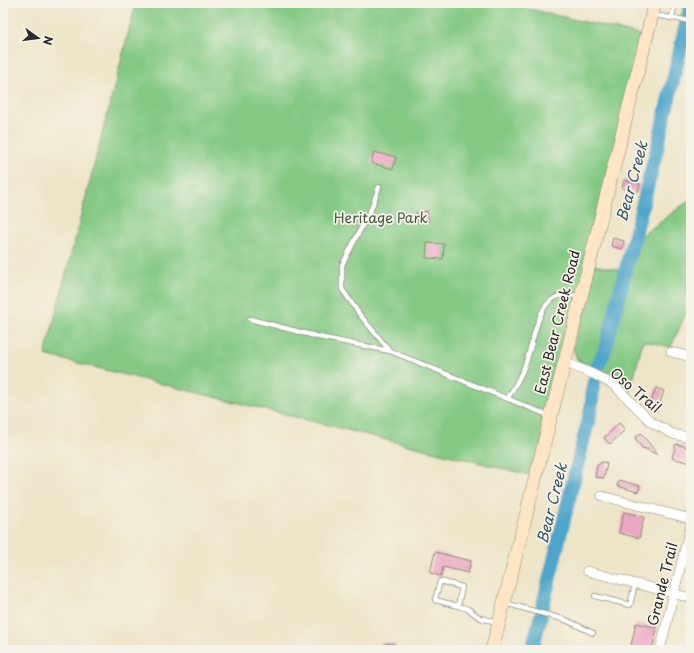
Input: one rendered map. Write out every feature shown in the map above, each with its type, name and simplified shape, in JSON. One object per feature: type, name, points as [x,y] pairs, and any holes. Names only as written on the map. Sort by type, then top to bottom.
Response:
[{"type":"main road","name":"East Bear Creek Road","points":[[492,650],[653,9]]},
{"type":"street","points":[[671,352],[691,357]]},
{"type":"street","name":"Oso Trail","points":[[564,362],[593,374],[614,385],[651,422],[673,434],[691,438]]},
{"type":"street","points":[[602,496],[691,519]]},
{"type":"street","name":"Grande Trail","points":[[660,650],[691,524]]},
{"type":"street","points":[[587,571],[691,598]]},
{"type":"lane","points":[[672,17],[675,3]]},
{"type":"lane","points":[[653,9],[672,17],[691,21]]},
{"type":"lane","points":[[379,187],[371,209],[342,265],[342,289],[360,315],[390,351]]},
{"type":"lane","points":[[508,398],[526,364],[541,316],[547,304],[553,299],[564,294],[580,296]]},
{"type":"lane","points":[[250,319],[319,337],[390,351],[550,416]]},
{"type":"lane","points":[[458,606],[462,587],[440,581],[435,600],[468,609],[480,618],[499,622]]},
{"type":"lane","points":[[595,596],[630,605],[635,584]]},
{"type":"lane","points":[[504,602],[566,620],[592,632]]},
{"type":"green space","name":"Heritage Park","points":[[136,3],[504,3],[649,37],[537,477],[45,355]]},
{"type":"green space","points":[[691,199],[691,310],[685,315],[671,347],[643,341],[630,392],[611,374],[578,361],[573,349],[594,265],[625,271],[637,239]]},
{"type":"building","points":[[374,152],[396,157],[393,169],[371,163]]},
{"type":"building","points":[[624,180],[640,184],[638,192],[622,188]]},
{"type":"building","points":[[427,211],[429,221],[418,223],[416,213]]},
{"type":"building","points":[[613,238],[624,241],[622,249],[611,246]]},
{"type":"building","points":[[427,243],[444,244],[443,259],[426,258]]},
{"type":"building","points":[[656,388],[664,391],[657,411],[649,408]]},
{"type":"building","points":[[619,423],[625,430],[610,444],[604,438]]},
{"type":"building","points":[[641,433],[658,455],[644,448],[643,449],[635,438]]},
{"type":"building","points":[[676,444],[691,448],[691,463],[672,458]]},
{"type":"building","points":[[602,462],[607,463],[604,478],[595,477],[597,466]]},
{"type":"building","points":[[619,480],[640,486],[638,492],[617,486]]},
{"type":"building","points":[[624,512],[644,517],[639,538],[619,533]]},
{"type":"building","points":[[435,552],[471,561],[468,573],[443,567],[441,576],[430,573]]},
{"type":"building","points":[[636,623],[657,628],[652,650],[630,650]]},
{"type":"building","points":[[385,643],[394,644],[399,650],[377,650]]},
{"type":"waterway","name":"Bear Creek","points":[[598,365],[605,350],[658,145],[691,3]]},
{"type":"waterway","name":"Bear Creek","points":[[542,609],[591,409],[594,381]]},
{"type":"waterway","name":"Bear Creek","points":[[532,650],[541,615]]}]
